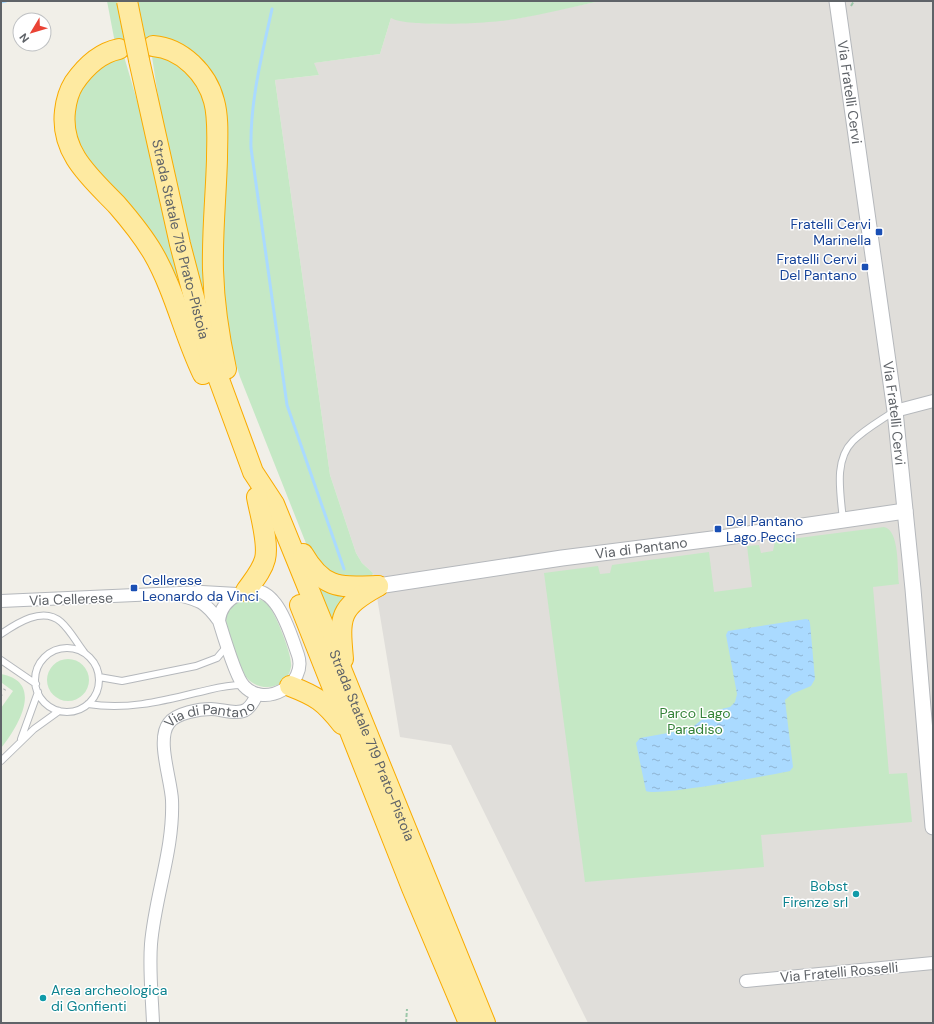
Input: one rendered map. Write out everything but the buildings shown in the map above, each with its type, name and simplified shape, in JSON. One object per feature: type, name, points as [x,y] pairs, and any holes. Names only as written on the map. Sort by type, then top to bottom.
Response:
[{"type":"highway","name":"Strada Statale 719 Prato-Pistoia","points":[[127,1],[180,244],[207,347],[253,472],[345,678],[485,1023]]},
{"type":"highway","points":[[153,46],[171,50],[185,58],[205,82],[214,100],[217,138],[213,270],[218,334],[241,442]]},
{"type":"highway","points":[[119,49],[97,58],[82,72],[72,86],[64,118],[67,141],[80,166],[136,228],[153,253],[172,294],[200,368],[241,442]]},
{"type":"highway","name":"Strada Statale 719 Prato-Pistoia","points":[[266,501],[354,741],[412,888],[469,1023]]},
{"type":"highway","points":[[266,501],[312,570],[320,577],[336,585],[346,587],[378,586]]},
{"type":"highway","points":[[242,593],[260,570],[265,558],[266,501]]},
{"type":"highway","points":[[345,678],[341,625],[343,614],[358,598],[378,586]]},
{"type":"highway","points":[[290,686],[310,693],[322,701],[354,741]]},
{"type":"street","name":"Via Fratelli Cervi","points":[[837,1],[895,411],[930,768],[933,827]]},
{"type":"street","points":[[895,411],[904,407],[933,402]]},
{"type":"street","name":"Via di Pantano","points":[[378,586],[562,558],[905,511]]},
{"type":"street","name":"Via di Pantano","points":[[141,596],[202,592],[260,592],[275,602],[284,617],[300,662],[298,675],[290,686],[282,691],[272,694],[258,694],[243,685],[227,646],[219,621],[200,600],[174,594]]},
{"type":"street","points":[[219,621],[220,612],[224,605],[242,593]]},
{"type":"street","name":"Via Cellerese","points":[[1,601],[141,596]]},
{"type":"street","name":"Via di Pantano","points":[[153,1023],[151,945],[169,846],[172,800],[164,735],[170,721],[177,717],[196,711],[210,709],[238,712],[248,708],[258,694]]},
{"type":"street","name":"Via Fratelli Rosselli","points":[[746,981],[933,964]]},
{"type":"lane","points":[[843,520],[840,482],[844,454],[852,441],[895,411]]},
{"type":"lane","points":[[1,634],[29,618],[47,616],[61,622],[94,664],[99,677],[97,692],[88,704],[71,712],[59,711],[46,704],[38,692],[36,684],[39,666],[51,653],[68,648],[85,654]]},
{"type":"lane","points":[[99,677],[122,680],[196,666],[217,658],[227,646]]},
{"type":"lane","points":[[1,660],[36,684]]},
{"type":"lane","points":[[88,704],[110,707],[141,705],[198,693],[223,685],[243,685]]},
{"type":"lane","points":[[19,743],[38,692]]},
{"type":"lane","points":[[1,761],[45,719],[59,711]]},
{"type":"path","points":[[406,1009],[406,1023]]},
{"type":"shaded area","points":[[600,1],[933,1],[933,1023],[588,1023],[451,745],[400,737],[373,573],[362,563],[356,553],[330,475],[275,80],[319,75],[313,63],[380,54],[391,18],[432,24],[515,19]]},
{"type":"green space","points":[[107,1],[600,1],[505,21],[432,24],[400,21],[391,18],[380,54],[314,63],[319,75],[275,80],[330,475],[356,553],[362,563],[373,573],[372,577],[346,582],[313,561],[240,377],[222,319],[221,105],[160,41],[134,39],[115,43]]},
{"type":"green space","points":[[151,50],[181,62],[207,98],[210,309],[199,291],[164,136]]},
{"type":"green space","points":[[123,53],[143,121],[198,344],[70,127],[82,81]]},
{"type":"green space","name":"Parco Lago Paradiso","points":[[884,527],[893,535],[897,551],[899,584],[873,587],[889,774],[907,773],[912,822],[761,835],[764,867],[585,882],[544,573],[598,566],[600,574],[610,573],[612,565],[709,552],[714,592],[752,587],[747,546],[759,545],[761,553],[773,551],[775,541]]},
{"type":"green space","points":[[315,583],[350,592],[334,626]]},
{"type":"green space","points":[[253,597],[266,603],[272,611],[280,626],[291,662],[291,667],[284,681],[272,687],[258,685],[246,677],[235,654],[227,629],[226,617],[230,608],[239,601]]},
{"type":"green space","points":[[68,659],[83,665],[89,680],[83,695],[68,701],[53,695],[47,680],[53,665]]},
{"type":"green space","points":[[1,674],[14,679],[22,686],[25,695],[24,706],[20,717],[8,739],[1,748],[1,708],[13,691],[2,683],[1,684]]},
{"type":"water","points":[[806,619],[809,620],[810,623],[815,679],[811,686],[792,694],[785,700],[793,767],[790,771],[739,781],[671,791],[646,791],[636,743],[640,738],[690,729],[713,711],[730,707],[735,702],[737,694],[726,635],[728,631]]},
{"type":"waterway","points":[[1,2],[6,1]]},
{"type":"waterway","points":[[272,9],[252,113],[251,148],[287,405],[344,569]]},
{"type":"railway","points":[[1,695],[5,689]]},
{"type":"place","name":"Fratelli Cervi Marinella","points":[[879,232]]},
{"type":"place","name":"Fratelli Cervi Del Pantano","points":[[865,267]]},
{"type":"place","name":"Del Pantano Lago Pecci","points":[[718,529]]},
{"type":"place","name":"Cellerese Leonardo da Vinci","points":[[134,588]]},
{"type":"place","name":"Bobst Firenze srl","points":[[856,894]]},
{"type":"place","name":"Area archeologica di Gonfienti","points":[[43,998]]}]
